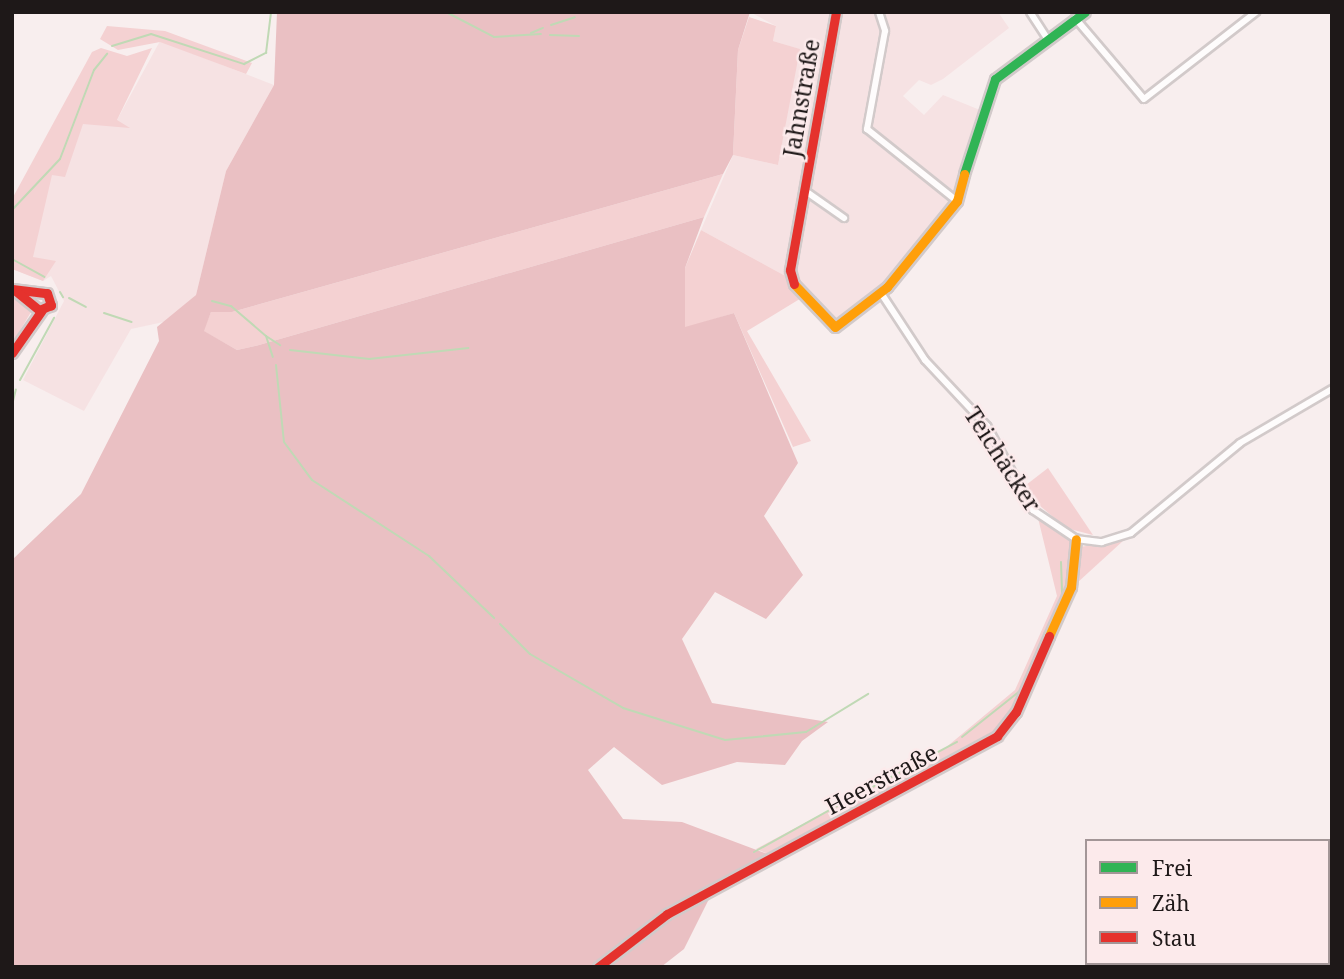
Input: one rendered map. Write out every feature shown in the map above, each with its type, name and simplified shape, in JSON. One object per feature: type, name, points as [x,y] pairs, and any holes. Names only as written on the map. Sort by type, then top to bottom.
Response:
[{"type":"main road","name":"Jahnstraße","points":[[836,12],[791,279],[835,327],[881,293]]},
{"type":"main road","points":[[881,293],[957,201],[989,89],[1046,37],[1085,12]]},
{"type":"main road","points":[[13,289],[36,303]]},
{"type":"main road","points":[[12,347],[36,303]]},
{"type":"main road","points":[[12,353],[36,303]]},
{"type":"main road","name":"Heerstraße","points":[[598,967],[667,914],[996,736],[1016,712],[1071,587],[1076,539]]},
{"type":"street","points":[[879,12],[885,31],[867,129],[957,201]]},
{"type":"street","points":[[1030,12],[1046,37]]},
{"type":"street","points":[[1075,18],[1144,99],[1256,12]]},
{"type":"street","name":"Jahnstraße","points":[[804,190],[844,218]]},
{"type":"street","name":"Teichäcker","points":[[881,293],[925,360],[987,426],[1033,510],[1076,539]]},
{"type":"street","points":[[1076,539],[1102,542],[1131,533],[1250,436],[1332,389]]},
{"type":"shaded area","points":[[277,12],[750,12],[738,50],[733,155],[723,174],[232,312],[211,312],[204,331],[237,350],[259,345],[704,217],[685,268],[685,327],[734,313],[798,463],[764,516],[803,575],[766,619],[715,592],[682,639],[712,703],[828,722],[802,741],[785,765],[737,762],[662,785],[614,747],[588,770],[623,819],[682,822],[773,856],[714,889],[684,949],[661,967],[12,967],[12,560],[81,494],[159,341],[157,327],[196,295],[226,171],[274,85]]},
{"type":"shaded area","points":[[750,12],[998,12],[1009,28],[943,79],[931,85],[919,80],[903,96],[924,115],[943,95],[980,110],[962,193],[907,264],[835,327],[791,279],[701,230],[733,155],[778,165],[799,49],[773,41],[776,26]]},
{"type":"shaded area","points":[[749,17],[776,26],[773,41],[800,49],[778,165],[733,155],[738,50]]},
{"type":"shaded area","points":[[107,26],[165,31],[252,63],[246,74],[160,42],[118,50],[100,39]]},
{"type":"shaded area","points":[[160,41],[274,85],[226,171],[196,295],[173,320],[131,329],[84,411],[23,380],[64,301],[51,276],[43,281],[12,269],[12,222],[90,106],[117,120]]},
{"type":"shaded area","points":[[101,48],[127,56],[152,48],[117,120],[130,128],[83,124],[65,177],[52,175],[33,257],[56,261],[43,281],[12,269],[12,199],[92,52]]},
{"type":"shaded area","points":[[723,174],[704,217],[259,345],[237,350],[203,331],[211,312],[232,312]]},
{"type":"shaded area","points":[[701,230],[791,279],[803,297],[747,331],[811,441],[793,447],[734,313],[685,328],[685,268]]},
{"type":"shaded area","points":[[12,292],[31,312],[12,344]]},
{"type":"shaded area","points":[[1048,468],[1093,535],[1066,528],[1039,505],[1026,485]]},
{"type":"shaded area","points":[[1037,514],[1076,539],[1074,578],[1031,679],[997,736],[773,856],[756,849],[944,749],[1015,690],[1057,596]]},
{"type":"shaded area","points":[[1124,540],[1077,583],[1080,547]]},
{"type":"waterway","points":[[112,46],[151,34],[244,64],[266,53],[271,12]]},
{"type":"waterway","points":[[446,12],[494,37],[541,34]]},
{"type":"waterway","points":[[551,25],[575,17]]},
{"type":"waterway","points":[[531,33],[543,28]]},
{"type":"waterway","points":[[550,35],[579,36]]},
{"type":"waterway","points":[[12,210],[60,159],[94,70],[107,54]]},
{"type":"waterway","points":[[12,259],[44,277]]},
{"type":"waterway","points":[[60,292],[63,297]]},
{"type":"waterway","points":[[69,298],[86,307]]},
{"type":"waterway","points":[[212,301],[231,306],[266,336],[273,357]]},
{"type":"waterway","points":[[104,313],[132,322]]},
{"type":"waterway","points":[[20,380],[54,318]]},
{"type":"waterway","points":[[266,336],[280,345]]},
{"type":"waterway","points":[[290,350],[369,359],[468,348]]},
{"type":"waterway","points":[[276,365],[284,442],[312,480],[429,556],[494,618]]},
{"type":"waterway","points":[[12,405],[16,389]]},
{"type":"waterway","points":[[1061,562],[1062,593]]},
{"type":"waterway","points":[[500,624],[530,654],[623,708],[725,740],[806,732],[868,694]]},
{"type":"waterway","points":[[962,737],[1021,690]]},
{"type":"waterway","points":[[859,794],[957,742]]},
{"type":"waterway","points":[[754,852],[853,797]]},
{"type":"traffic: fast","points":[[964,174],[995,79],[1085,12]]},
{"type":"traffic: slow","points":[[794,284],[835,327],[887,287],[957,201],[964,174]]},
{"type":"traffic: slow","points":[[1049,636],[1071,587],[1076,539]]},
{"type":"traffic: jam","points":[[794,284],[790,270],[836,12]]},
{"type":"traffic: jam","points":[[12,289],[47,293],[51,305],[39,310],[14,290]]},
{"type":"traffic: jam","points":[[12,353],[42,310]]},
{"type":"traffic: jam","points":[[598,967],[667,914],[997,736],[1016,712],[1049,636]]}]
